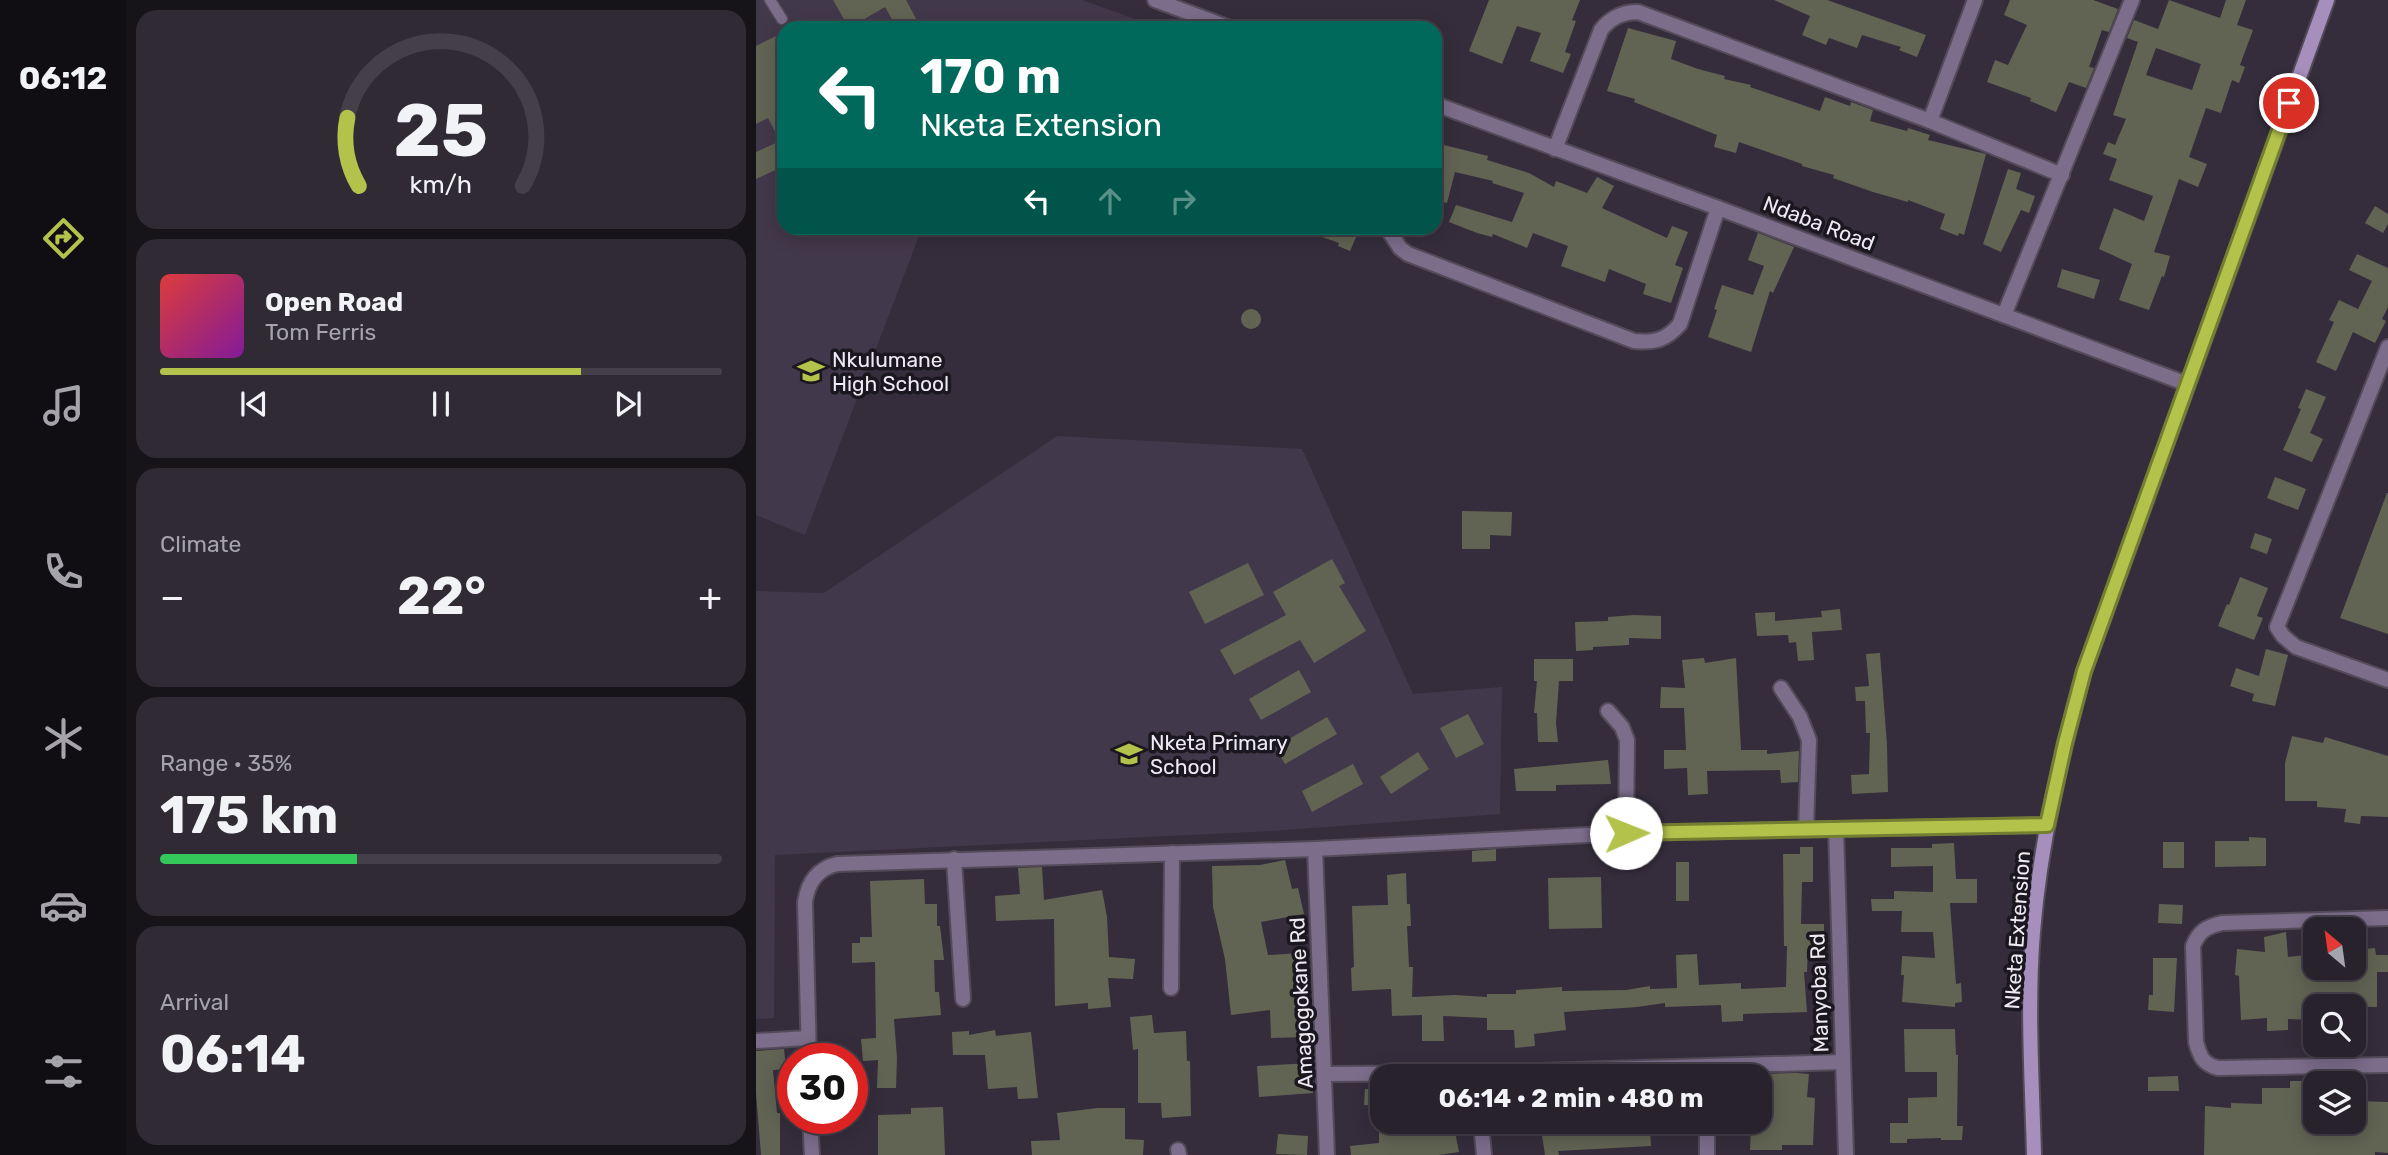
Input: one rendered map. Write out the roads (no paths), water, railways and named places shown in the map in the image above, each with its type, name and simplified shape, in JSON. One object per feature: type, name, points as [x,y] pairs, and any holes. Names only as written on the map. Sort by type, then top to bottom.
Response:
[{"type":"street","points":[[1155,0],[1211,21]]},
{"type":"street","points":[[1930,121],[1975,0]]},
{"type":"street","points":[[2004,315],[2132,0]]},
{"type":"street","name":"Nketa Extension","points":[[2034,1155],[2030,992],[2037,895],[2047,825],[2065,743],[2084,671],[2327,0]]},
{"type":"street","points":[[1555,149],[1601,30],[1611,19],[1629,12],[1638,12],[1930,121],[2062,175]]},
{"type":"street","name":"Ndaba Road","points":[[1442,107],[2187,384]]},
{"type":"street","points":[[1392,235],[1400,248],[1408,254],[1634,341],[1647,343],[1670,335],[1680,324],[1718,208]]},
{"type":"street","points":[[2388,347],[2277,627],[2283,636],[2297,647],[2388,680]]},
{"type":"street","points":[[1781,688],[1800,717],[1809,740],[1806,829]]},
{"type":"street","points":[[1608,710],[1622,727],[1627,740],[1626,833]]},
{"type":"street","points":[[808,1043],[804,902],[813,877],[826,867],[837,864],[1315,849],[1626,833],[2047,825]]},
{"type":"street","name":"Manyoba Rd","points":[[1836,830],[1846,1155]]},
{"type":"street","name":"Amagogokane Rd","points":[[1315,849],[1328,1155]]},
{"type":"street","points":[[1171,988],[1172,853]]},
{"type":"street","points":[[954,859],[963,999]]},
{"type":"street","points":[[2388,918],[2222,923],[2207,926],[2197,935],[2193,946],[2196,1042],[2206,1065],[2218,1068],[2388,1065]]},
{"type":"street","points":[[756,1041],[808,1038]]},
{"type":"street","points":[[1772,1066],[1842,1062]]},
{"type":"street","points":[[1325,1074],[1370,1074]]},
{"type":"street","points":[[811,1134],[812,1155]]},
{"type":"street","points":[[1482,1134],[1484,1155]]},
{"type":"street","points":[[1707,1134],[1707,1155]]},
{"type":"lane","points":[[770,0],[782,19]]},
{"type":"place","name":"Nkulumane High School","points":[[811,371]]},
{"type":"place","name":"Nketa Primary School","points":[[1129,754]]}]
